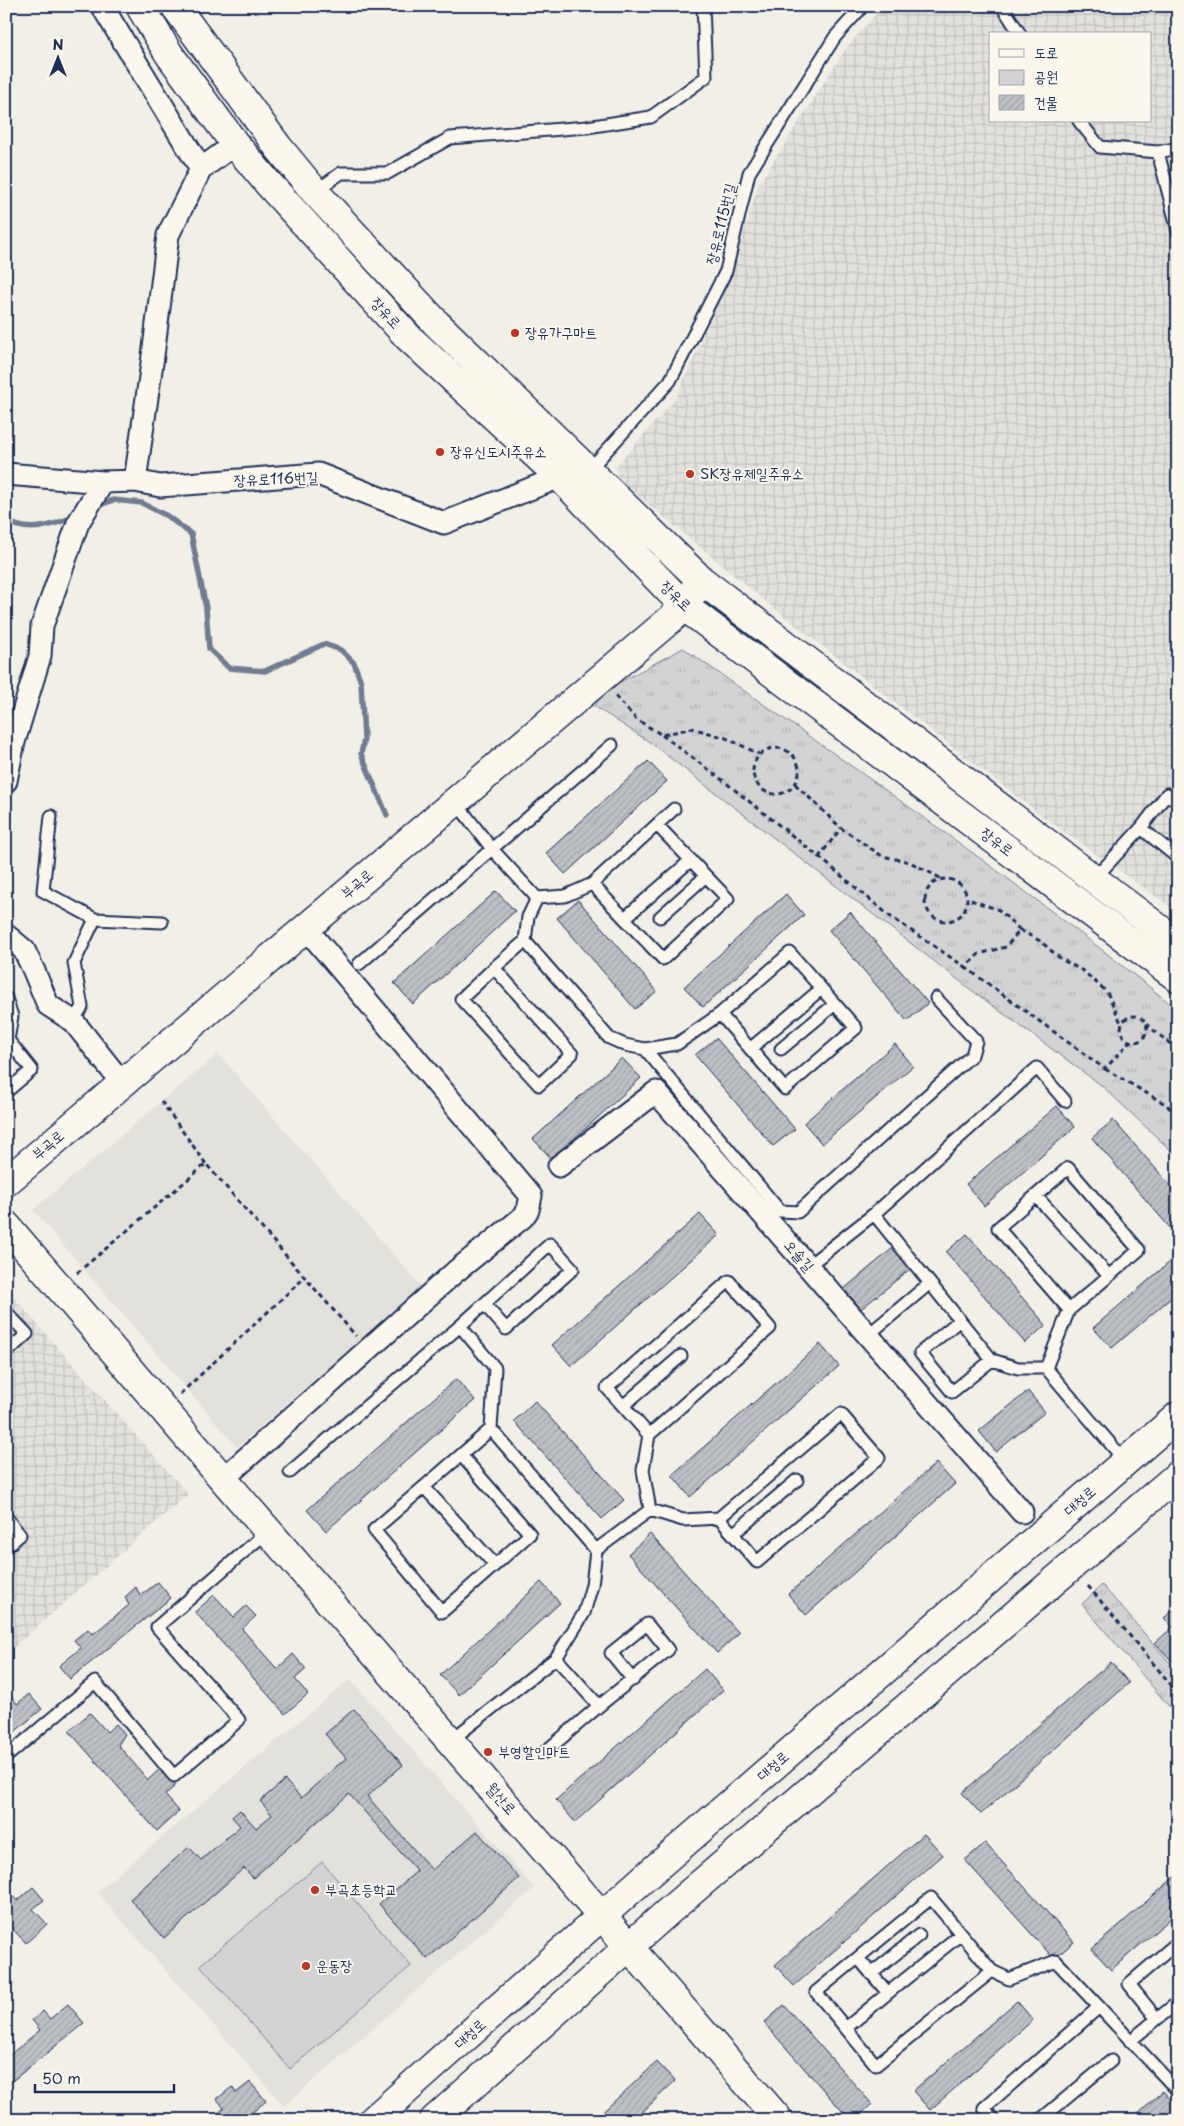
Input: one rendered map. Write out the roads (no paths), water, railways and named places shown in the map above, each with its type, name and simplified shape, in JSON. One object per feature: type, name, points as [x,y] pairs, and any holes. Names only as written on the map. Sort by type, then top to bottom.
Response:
[{"type":"main road","name":"장유로","points":[[140,6],[169,54],[235,144],[267,182],[408,337],[700,580],[1178,943]]},
{"type":"main road","name":"장유로","points":[[175,6],[273,140],[315,192],[574,474],[685,607],[1178,978]]},
{"type":"main road","name":"부곡로","points":[[6,1182],[685,607],[700,580]]},
{"type":"main road","name":"월산로","points":[[6,1225],[223,1479],[779,2120]]},
{"type":"main road","name":"대청로","points":[[373,2120],[602,1915],[1178,1416]]},
{"type":"main road","points":[[434,2120],[592,1982],[629,1946],[1178,1475]]},
{"type":"street","points":[[102,6],[201,168]]},
{"type":"street","points":[[134,481],[153,356],[168,235],[201,168],[235,144]]},
{"type":"street","name":"장유로116번길","points":[[6,474],[103,482],[134,481],[160,486],[318,474],[444,523],[574,474]]},
{"type":"street","points":[[6,781],[14,742],[40,656],[42,626],[78,523],[103,482]]},
{"type":"street","points":[[223,1479],[455,1272],[523,1217],[528,1210],[531,1196],[306,928]]},
{"type":"street","points":[[6,934],[24,950],[48,1005],[73,1021],[122,1083]]},
{"type":"street","name":"오솔길","points":[[559,1166],[656,1092],[1022,1512]]},
{"type":"lane","points":[[315,192],[341,173],[388,172],[450,138],[587,127],[651,118],[706,77],[703,6]]},
{"type":"lane","name":"장유로115번길","points":[[574,474],[670,381],[726,271],[749,173],[835,37],[863,6]]},
{"type":"lane","points":[[1002,6],[1019,32]]},
{"type":"lane","points":[[1080,122],[1100,147],[1158,152],[1178,148]]},
{"type":"lane","points":[[1158,152],[1178,231]]},
{"type":"lane","points":[[359,964],[612,745]]},
{"type":"lane","points":[[1094,879],[1141,828],[1167,794],[1178,802]]},
{"type":"lane","points":[[455,801],[492,849],[537,898]]},
{"type":"lane","points":[[537,898],[564,896],[592,884],[674,809]]},
{"type":"lane","points":[[51,816],[43,891],[95,919],[162,922]]},
{"type":"lane","points":[[592,884],[663,959],[728,899],[657,825]]},
{"type":"lane","points":[[1141,828],[1178,858]]},
{"type":"lane","points":[[625,918],[691,860]]},
{"type":"lane","points":[[660,916],[706,876]]},
{"type":"lane","points":[[494,968],[572,1054],[539,1085],[461,999],[494,968],[525,941],[528,917],[537,898]]},
{"type":"lane","points":[[73,1021],[82,1007],[74,963],[95,919]]},
{"type":"lane","points":[[525,941],[609,1038],[625,1045],[645,1049],[676,1044],[720,1014],[790,953],[856,1028],[785,1089],[720,1014]]},
{"type":"lane","points":[[750,1049],[821,989]]},
{"type":"lane","points":[[6,998],[12,1016],[7,1041],[32,1070],[6,1092]]},
{"type":"lane","points":[[645,1049],[780,1211],[798,1212],[972,1056],[976,1041],[936,998]]},
{"type":"lane","points":[[781,1049],[835,1004]]},
{"type":"lane","points":[[813,1262],[874,1214],[1037,1068],[1065,1101]]},
{"type":"lane","points":[[1046,1368],[1069,1310],[1138,1250],[1068,1168],[998,1228],[1069,1310]]},
{"type":"lane","points":[[1036,1196],[1108,1276]]},
{"type":"lane","points":[[874,1214],[992,1360],[1018,1368],[1046,1368],[1126,1461]]},
{"type":"lane","points":[[290,1472],[460,1326],[484,1304],[550,1244],[573,1270],[506,1329],[484,1304]]},
{"type":"lane","points":[[649,1435],[607,1388],[728,1282],[770,1328],[649,1435],[643,1470],[650,1510]]},
{"type":"lane","points":[[874,1330],[930,1283]]},
{"type":"lane","points":[[6,1312],[27,1334],[6,1353]]},
{"type":"lane","points":[[960,1320],[920,1353],[952,1392],[992,1360]]},
{"type":"lane","points":[[460,1326],[495,1368],[491,1429],[596,1550]]},
{"type":"lane","points":[[623,1406],[681,1356]]},
{"type":"lane","points":[[650,1510],[683,1520],[719,1518],[841,1414],[879,1458],[757,1562],[719,1518]]},
{"type":"lane","points":[[460,1455],[530,1534],[442,1612],[374,1530],[460,1455],[491,1429]]},
{"type":"lane","points":[[733,1534],[797,1480]]},
{"type":"lane","points":[[424,1487],[495,1565]]},
{"type":"lane","points":[[450,1741],[556,1658],[584,1613],[592,1585],[596,1550],[650,1510]]},
{"type":"lane","points":[[6,1517],[20,1535],[6,1547]]},
{"type":"lane","points":[[6,1757],[95,1682],[174,1776],[188,1764],[239,1720],[157,1627],[268,1531]]},
{"type":"lane","points":[[545,1752],[599,1706],[633,1680],[668,1650],[647,1624],[611,1654],[633,1680]]},
{"type":"lane","points":[[556,1658],[599,1706]]},
{"type":"lane","points":[[992,1971],[876,2064],[816,1992],[931,1898],[992,1971],[1009,1979],[1056,1961],[1178,2091]]},
{"type":"lane","points":[[846,2028],[961,1934]]},
{"type":"lane","points":[[871,1974],[919,1935]]},
{"type":"lane","points":[[1157,2019],[1129,1984],[1178,1942]]},
{"type":"lane","points":[[858,1958],[888,1993]]},
{"type":"lane","points":[[1130,2041],[1178,2002]]},
{"type":"lane","points":[[994,2120],[984,2108],[1099,2007]]},
{"type":"lane","points":[[1040,2120],[1111,2061]]},
{"type":"waterway","points":[[95,507],[113,500],[142,503],[167,516],[191,534],[206,608],[209,649],[229,668],[265,671],[324,644],[341,650],[354,663],[361,682],[364,739],[361,754],[387,815]]},
{"type":"waterway","points":[[6,520],[14,525],[32,528],[58,523],[75,516]]},
{"type":"place","name":"장유가구마트","points":[[515,333]]},
{"type":"place","name":"장유신도시주유소","points":[[440,452]]},
{"type":"place","name":"SK장유제일주유소","points":[[690,474]]},
{"type":"place","name":"부영할인마트","points":[[488,1752]]},
{"type":"place","name":"부곡초등학교","points":[[315,1890]]},
{"type":"place","name":"운동장","points":[[306,1966]]}]
